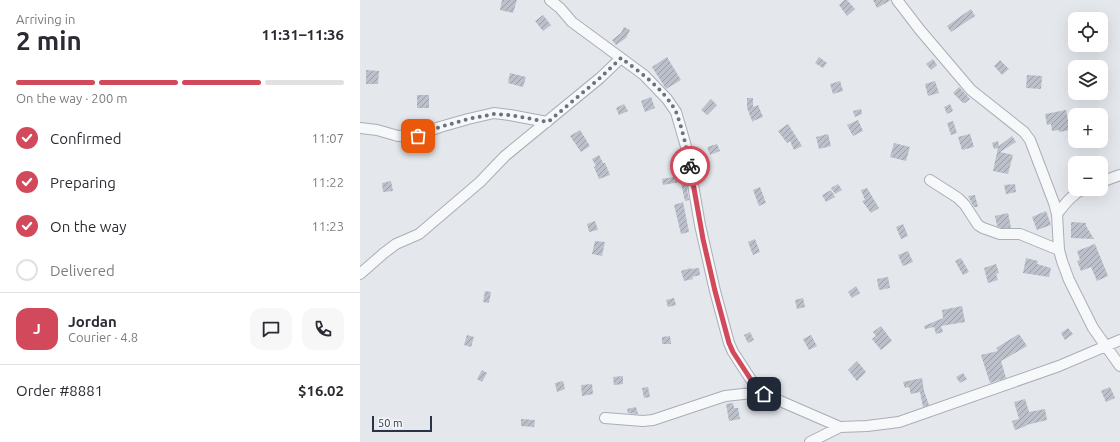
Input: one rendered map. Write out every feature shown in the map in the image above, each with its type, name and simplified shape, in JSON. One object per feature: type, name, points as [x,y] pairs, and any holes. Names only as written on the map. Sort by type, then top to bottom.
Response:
[{"type":"street","points":[[897,0],[920,30],[971,90],[1024,132],[1030,140],[1036,152],[1057,214],[1059,250],[1062,261],[1076,296],[1093,328],[1120,366]]},
{"type":"street","points":[[552,1],[572,22],[644,76],[676,112],[687,150],[702,233],[715,291],[729,343],[733,352],[760,392]]},
{"type":"street","points":[[360,274],[396,244],[419,234],[480,182],[505,156],[548,122],[621,58]]},
{"type":"street","points":[[360,128],[377,130],[398,136],[418,136],[440,127],[468,119],[494,114],[510,115],[548,122]]},
{"type":"street","points":[[1108,179],[1120,175]]},
{"type":"street","points":[[930,180],[958,198],[965,205],[978,225],[983,228],[1000,234],[1020,234],[1059,250]]},
{"type":"street","points":[[1057,214],[1073,196]]},
{"type":"street","points":[[810,442],[840,427],[867,426],[899,422],[1060,366],[1120,340]]},
{"type":"street","points":[[605,418],[632,421],[653,420],[725,396],[760,392],[840,427]]},
{"type":"building","points":[[502,0],[517,0],[513,13],[500,10]]},
{"type":"building","points":[[844,0],[847,0],[855,9],[847,16],[839,5]]},
{"type":"building","points":[[873,0],[891,0],[877,8]]},
{"type":"building","points":[[971,9],[975,16],[951,32],[947,26]]},
{"type":"building","points":[[543,15],[551,25],[543,31],[535,21]]},
{"type":"building","points":[[624,27],[630,30],[626,38],[616,45],[612,40],[621,33]]},
{"type":"building","points":[[667,57],[681,80],[666,89],[652,67]]},
{"type":"building","points":[[819,57],[827,63],[823,68],[815,63]]},
{"type":"building","points":[[933,59],[937,65],[931,70],[926,64]]},
{"type":"building","points":[[1000,60],[1009,69],[1002,75],[994,66]]},
{"type":"building","points":[[366,70],[379,71],[378,84],[366,84]]},
{"type":"building","points":[[510,73],[526,77],[523,87],[508,83]]},
{"type":"building","points":[[1027,75],[1042,76],[1041,89],[1026,88]]},
{"type":"building","points":[[840,81],[843,91],[833,94],[830,84]]},
{"type":"building","points":[[935,81],[939,93],[928,96],[925,84]]},
{"type":"building","points":[[959,87],[970,99],[965,103],[963,103],[953,93]]},
{"type":"building","points":[[417,95],[429,95],[429,108],[417,108]]},
{"type":"building","points":[[651,97],[655,108],[645,112],[641,101]]},
{"type":"building","points":[[747,98],[753,98],[753,107],[758,105],[763,117],[753,121],[753,123],[747,108]]},
{"type":"building","points":[[711,99],[717,105],[707,115],[701,110]]},
{"type":"building","points":[[624,104],[628,111],[619,115],[616,108]]},
{"type":"building","points":[[950,104],[953,111],[947,114],[944,107]]},
{"type":"building","points":[[861,109],[862,114],[855,117],[853,111]]},
{"type":"building","points":[[1066,110],[1068,130],[1059,132],[1059,130],[1052,131],[1051,124],[1047,125],[1045,114]]},
{"type":"building","points":[[858,120],[863,131],[853,136],[847,125]]},
{"type":"building","points":[[953,121],[957,133],[951,135],[947,123]]},
{"type":"building","points":[[788,124],[802,146],[794,150],[790,141],[787,143],[778,131]]},
{"type":"building","points":[[580,130],[590,146],[581,152],[570,136]]},
{"type":"building","points":[[828,134],[831,146],[819,149],[816,137]]},
{"type":"building","points":[[970,134],[974,147],[962,150],[958,137]]},
{"type":"building","points":[[1012,136],[1016,142],[1000,152],[1013,155],[1008,174],[993,171],[998,148],[994,149],[992,143],[998,141],[999,146]]},
{"type":"building","points":[[894,143],[910,147],[906,161],[890,157]]},
{"type":"building","points":[[717,144],[720,151],[710,155],[707,147]]},
{"type":"building","points":[[599,155],[603,163],[605,163],[610,175],[599,179],[594,167],[596,166],[592,159]]},
{"type":"building","points":[[679,176],[680,182],[663,185],[662,179]]},
{"type":"building","points":[[685,178],[689,200],[685,201],[680,179]]},
{"type":"building","points":[[391,181],[393,191],[383,192],[382,183]]},
{"type":"building","points":[[838,184],[842,190],[835,194],[831,188]]},
{"type":"building","points":[[1015,184],[1016,192],[1006,194],[1004,185]]},
{"type":"building","points":[[760,187],[766,203],[759,206],[753,190]]},
{"type":"building","points":[[867,188],[879,208],[871,213],[862,201],[865,200],[861,190]]},
{"type":"building","points":[[831,190],[835,197],[826,202],[822,195]]},
{"type":"building","points":[[975,195],[978,207],[974,207],[968,196]]},
{"type":"building","points":[[683,202],[689,232],[681,234],[674,205]]},
{"type":"building","points":[[1046,211],[1051,225],[1037,230],[1032,217]]},
{"type":"building","points":[[1008,213],[1011,228],[1001,228],[997,226],[995,216]]},
{"type":"building","points":[[595,221],[598,230],[589,232],[587,224]]},
{"type":"building","points":[[1071,222],[1086,223],[1086,226],[1094,239],[1071,238]]},
{"type":"building","points":[[903,224],[908,236],[901,239],[896,227]]},
{"type":"building","points":[[755,239],[760,252],[753,255],[748,242]]},
{"type":"building","points":[[595,241],[605,242],[602,256],[592,254]]},
{"type":"building","points":[[1095,244],[1108,276],[1097,281],[1091,267],[1081,271],[1077,261],[1080,260],[1077,251]]},
{"type":"building","points":[[908,251],[913,262],[903,266],[898,255]]},
{"type":"building","points":[[961,258],[969,272],[963,275],[955,261]]},
{"type":"building","points":[[1026,258],[1038,261],[1037,264],[1051,268],[1049,277],[1023,273]]},
{"type":"building","points":[[996,264],[999,273],[996,274],[998,280],[988,283],[984,268]]},
{"type":"building","points":[[690,268],[699,268],[700,275],[692,277],[693,279],[684,281],[681,271]]},
{"type":"building","points":[[888,277],[890,288],[879,290],[877,279]]},
{"type":"building","points":[[856,286],[860,293],[852,298],[848,292]]},
{"type":"building","points":[[485,291],[491,292],[489,303],[483,302]]},
{"type":"building","points":[[674,298],[676,305],[668,307],[666,300]]},
{"type":"building","points":[[803,298],[805,307],[797,309],[795,300]]},
{"type":"building","points":[[962,306],[965,322],[941,326],[943,332],[936,334],[934,327],[925,329],[924,326],[943,318],[942,310]]},
{"type":"building","points":[[881,326],[892,341],[881,350],[872,339],[876,336],[873,332]]},
{"type":"building","points":[[1068,328],[1073,334],[1065,340],[1061,333]]},
{"type":"building","points":[[750,332],[754,340],[748,343],[744,335]]},
{"type":"building","points":[[1019,334],[1027,346],[1001,361],[1006,378],[990,383],[981,355],[998,351],[996,348]]},
{"type":"building","points":[[467,335],[474,337],[471,347],[464,345]]},
{"type":"building","points":[[811,335],[817,346],[809,350],[803,339]]},
{"type":"building","points":[[670,336],[671,344],[662,344],[662,337]]},
{"type":"building","points":[[857,361],[866,372],[857,381],[848,370]]},
{"type":"building","points":[[482,370],[487,373],[482,382],[477,379]]},
{"type":"building","points":[[963,373],[967,379],[960,383],[956,377]]},
{"type":"building","points":[[623,376],[623,384],[614,385],[613,377]]},
{"type":"building","points":[[922,378],[924,391],[929,405],[923,407],[920,392],[911,394],[909,387],[905,388],[903,382]]},
{"type":"building","points":[[563,381],[565,389],[557,392],[555,383]]},
{"type":"building","points":[[592,384],[593,394],[582,396],[581,385]]},
{"type":"building","points":[[648,387],[650,397],[644,398],[642,388]]},
{"type":"building","points":[[1110,387],[1115,398],[1106,402],[1101,391]]},
{"type":"building","points":[[1025,399],[1029,412],[1045,409],[1047,420],[1026,425],[1015,430],[1012,421],[1019,419],[1014,402]]},
{"type":"building","points":[[733,403],[734,408],[738,408],[740,419],[729,421],[726,404]]},
{"type":"building","points":[[636,407],[638,414],[628,413],[627,409]]},
{"type":"building","points":[[521,419],[535,420],[534,427],[521,426]]},
{"type":"way so far","points":[[418,136],[440,127],[468,119],[494,114],[510,115],[548,122],[621,58],[644,76],[676,112],[690,166]]},
{"type":"route","points":[[690,166],[703,239],[729,343],[733,352],[757,389],[764,394]]}]
